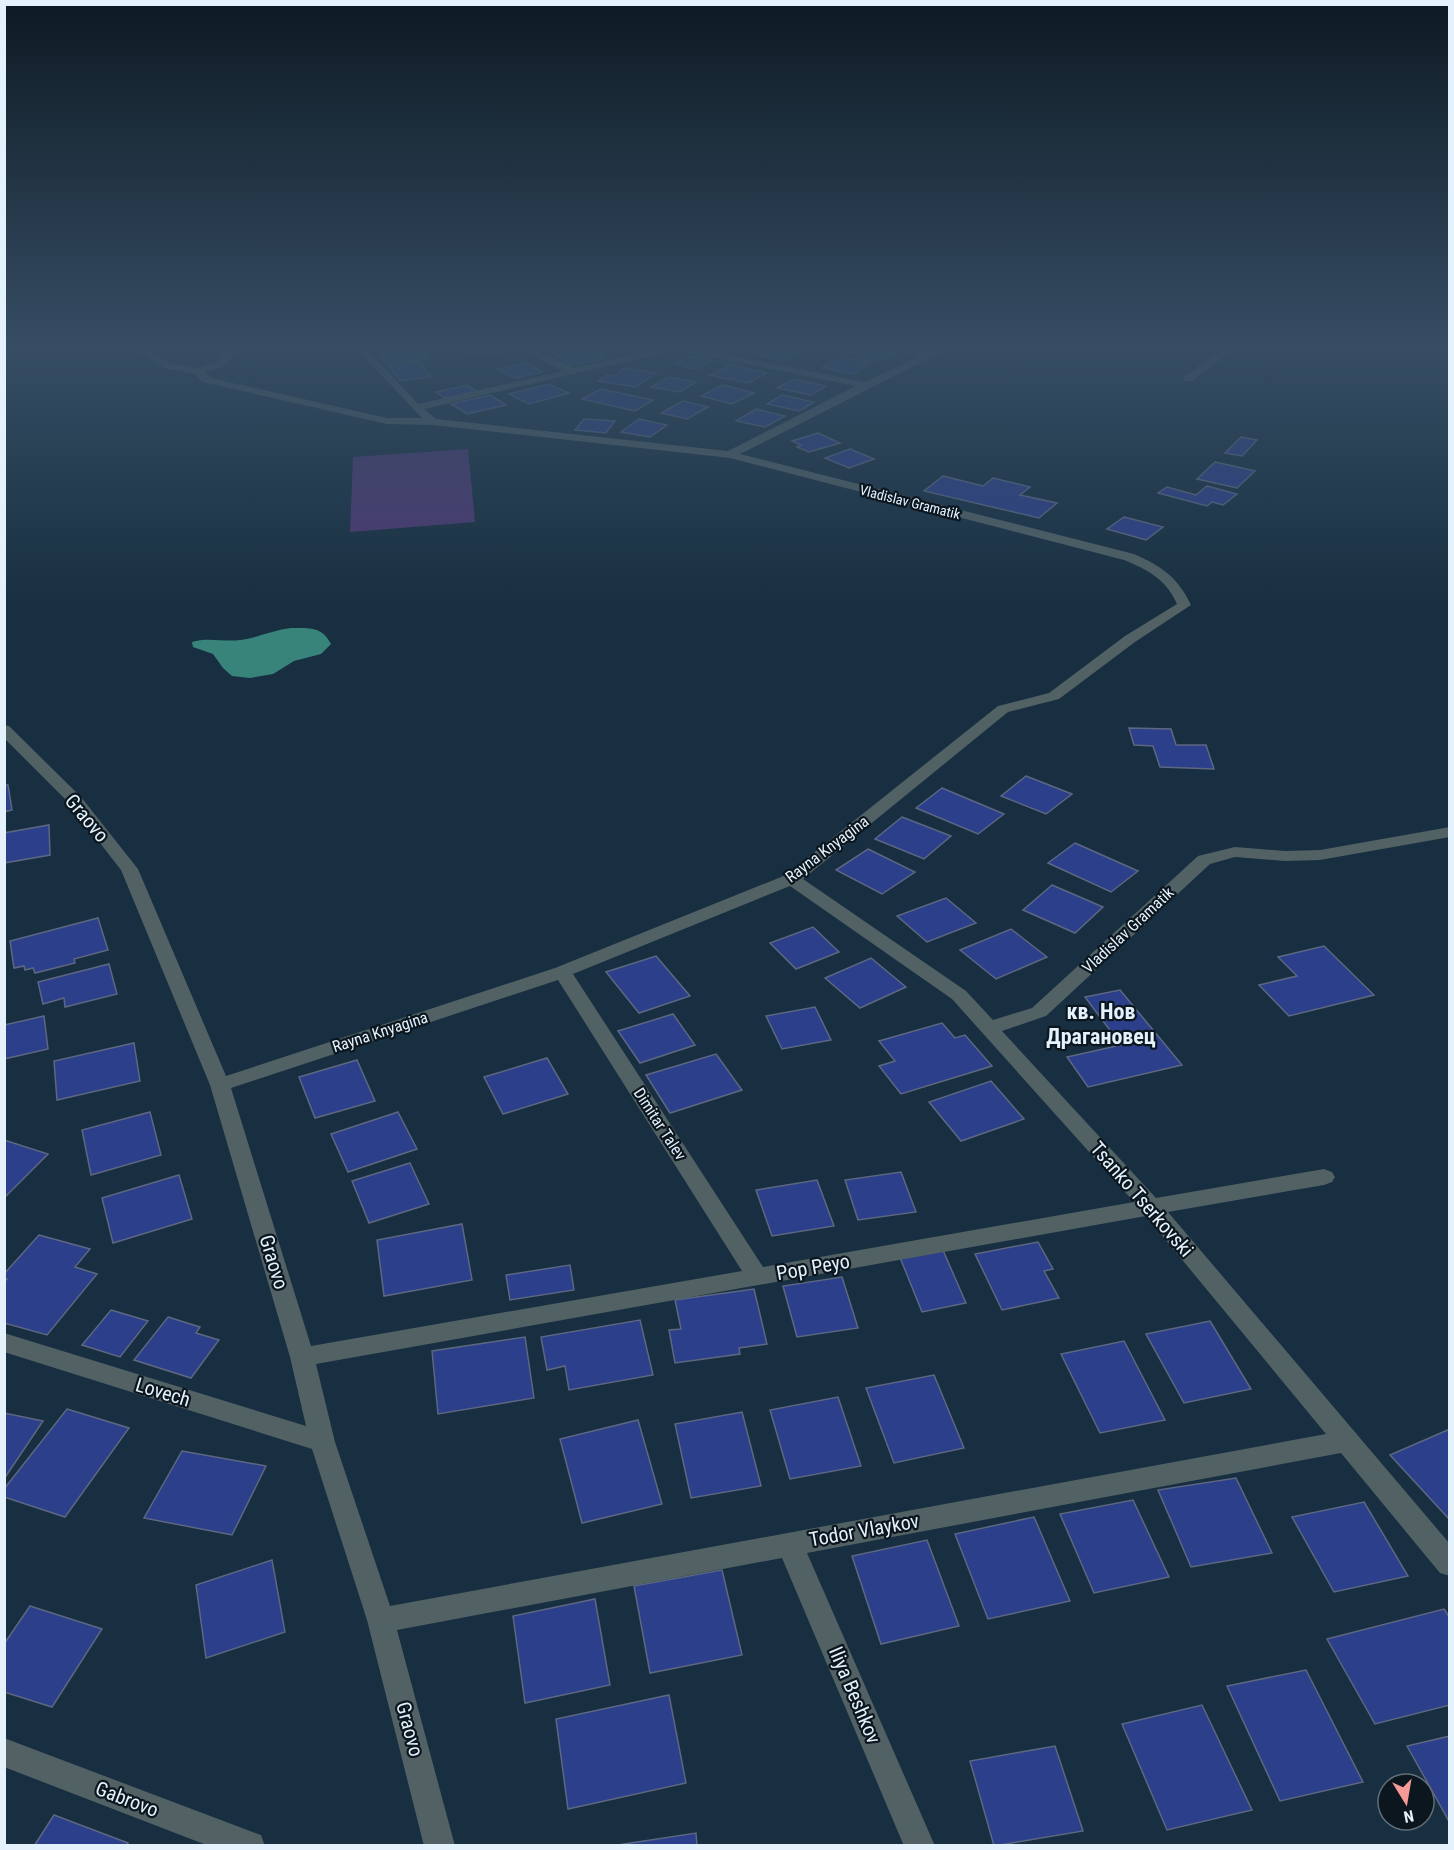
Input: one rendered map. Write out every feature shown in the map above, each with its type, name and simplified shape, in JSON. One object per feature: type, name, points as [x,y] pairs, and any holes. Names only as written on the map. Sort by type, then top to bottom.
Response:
[{"type":"street","name":"Vladislav Gramatik","points":[[544,434],[730,455],[1028,530]]},
{"type":"street","points":[[730,455],[770,434]]},
{"type":"street","name":"Rayna Knyagina","points":[[220,1085],[562,972],[792,879],[1003,709],[1054,696],[1130,639],[1184,605],[1177,588],[1160,571],[1129,557],[1028,530]]},
{"type":"street","name":"Graovo","points":[[4,729],[75,800],[129,869],[220,1085],[302,1357],[322,1442],[381,1620],[440,1845]]},
{"type":"street","name":"Vladislav Gramatik","points":[[990,1028],[1039,1012],[1204,860],[1235,852],[1284,856],[1320,855],[1449,832]]},
{"type":"street","name":"Tsanko Tserkovski","points":[[792,879],[959,995],[1152,1208],[1449,1564]]},
{"type":"street","name":"Dimitar Talev","points":[[562,972],[757,1276]]},
{"type":"street","name":"Pop Peyo","points":[[302,1357],[1323,1177]]},
{"type":"street","name":"Lovech","points":[[4,1342],[322,1442]]},
{"type":"street","name":"Todor Vlaykov","points":[[381,1620],[1347,1441]]},
{"type":"street","name":"Iliya Beshkov","points":[[790,1544],[920,1845]]},
{"type":"street","name":"Gabrovo","points":[[4,1752],[250,1845]]},
{"type":"shaded area","points":[[468,449],[475,522],[350,532],[353,457]]},
{"type":"shaded area","points":[[291,628],[309,628],[319,631],[331,644],[321,654],[294,661],[273,674],[250,678],[232,676],[213,654],[193,647],[192,642],[240,640]]},
{"type":"building","points":[[635,434],[654,434],[650,437]]},
{"type":"building","points":[[821,434],[840,443],[809,452],[797,447],[801,445],[792,441]]},
{"type":"building","points":[[1241,437],[1257,440],[1242,456],[1225,453]]},
{"type":"building","points":[[850,449],[874,459],[849,468],[825,458]]},
{"type":"building","points":[[1215,462],[1255,471],[1237,488],[1197,479]]},
{"type":"building","points":[[943,476],[983,486],[993,478],[1030,487],[1020,495],[1057,503],[1039,518],[924,491]]},
{"type":"building","points":[[1207,486],[1237,494],[1223,505],[1212,502],[1207,506],[1158,493],[1167,487],[1196,495]]},
{"type":"building","points":[[1124,517],[1163,527],[1146,540],[1107,529]]},
{"type":"building","points":[[1129,728],[1171,729],[1176,745],[1206,745],[1214,769],[1160,767],[1153,746],[1134,745]]},
{"type":"building","points":[[1026,776],[1072,794],[1046,814],[1001,796]]},
{"type":"building","points":[[4,785],[8,785],[12,810],[4,812]]},
{"type":"building","points":[[942,788],[1004,814],[978,834],[916,808]]},
{"type":"building","points":[[902,817],[951,836],[924,859],[875,839]]},
{"type":"building","points":[[49,825],[50,855],[4,863],[4,833]]},
{"type":"building","points":[[1075,843],[1138,871],[1111,892],[1048,863]]},
{"type":"building","points":[[868,849],[915,872],[882,894],[836,870]]},
{"type":"building","points":[[1052,885],[1103,907],[1075,933],[1023,910]]},
{"type":"building","points":[[946,898],[976,923],[927,942],[897,916]]},
{"type":"building","points":[[98,918],[108,950],[74,959],[75,963],[35,973],[33,968],[25,970],[24,966],[14,968],[10,941]]},
{"type":"building","points":[[813,927],[839,952],[796,969],[770,943]]},
{"type":"building","points":[[1011,929],[1047,957],[996,979],[960,950]]},
{"type":"building","points":[[1324,946],[1374,995],[1289,1016],[1259,985],[1297,976],[1278,957]]},
{"type":"building","points":[[656,956],[690,996],[639,1013],[606,972]]},
{"type":"building","points":[[871,958],[906,987],[860,1008],[825,978]]},
{"type":"building","points":[[109,964],[117,994],[65,1007],[64,998],[43,1004],[38,982]]},
{"type":"building","points":[[1120,990],[1182,1065],[1088,1087],[1067,1057],[1121,1045],[1085,997]]},
{"type":"building","points":[[815,1007],[831,1040],[782,1049],[766,1016]]},
{"type":"building","points":[[673,1014],[695,1045],[640,1063],[618,1031]]},
{"type":"building","points":[[44,1016],[48,1049],[4,1059],[4,1025]]},
{"type":"building","points":[[942,1023],[955,1038],[965,1035],[992,1066],[901,1094],[879,1066],[895,1061],[879,1041]]},
{"type":"building","points":[[134,1043],[140,1081],[57,1100],[54,1061]]},
{"type":"building","points":[[716,1054],[742,1090],[670,1113],[646,1075]]},
{"type":"building","points":[[547,1058],[568,1094],[503,1114],[484,1077]]},
{"type":"building","points":[[357,1060],[375,1101],[315,1118],[299,1077]]},
{"type":"building","points":[[991,1081],[1024,1119],[961,1141],[929,1102]]},
{"type":"building","points":[[150,1112],[161,1155],[91,1175],[82,1130]]},
{"type":"building","points":[[398,1112],[417,1149],[348,1172],[331,1134]]},
{"type":"building","points":[[4,1140],[48,1154],[4,1198]]},
{"type":"building","points":[[410,1163],[429,1204],[369,1223],[352,1181]]},
{"type":"building","points":[[901,1172],[916,1212],[858,1220],[845,1180]]},
{"type":"building","points":[[179,1175],[192,1219],[113,1243],[102,1198]]},
{"type":"building","points":[[817,1180],[834,1226],[772,1236],[756,1190]]},
{"type":"building","points":[[462,1224],[472,1280],[384,1296],[377,1240]]},
{"type":"building","points":[[39,1235],[90,1249],[75,1267],[97,1274],[47,1335],[4,1323],[4,1282],[7,1279],[4,1279],[4,1274]]},
{"type":"building","points":[[1038,1242],[1053,1269],[1044,1271],[1059,1298],[1002,1310],[975,1254]]},
{"type":"building","points":[[942,1248],[966,1303],[922,1312],[899,1255]]},
{"type":"building","points":[[570,1265],[574,1290],[510,1300],[506,1275]]},
{"type":"building","points":[[842,1277],[858,1328],[797,1337],[783,1286]]},
{"type":"building","points":[[754,1289],[767,1344],[739,1348],[740,1354],[675,1363],[669,1330],[681,1329],[675,1300]]},
{"type":"building","points":[[111,1310],[148,1321],[120,1357],[82,1345]]},
{"type":"building","points":[[168,1317],[200,1327],[196,1333],[219,1340],[191,1378],[134,1360]]},
{"type":"building","points":[[640,1320],[653,1375],[569,1390],[565,1366],[547,1370],[541,1337]]},
{"type":"building","points":[[1210,1321],[1251,1389],[1184,1403],[1146,1334]]},
{"type":"building","points":[[525,1337],[534,1398],[438,1414],[432,1351]]},
{"type":"building","points":[[1124,1341],[1165,1420],[1100,1433],[1061,1354]]},
{"type":"building","points":[[934,1375],[964,1448],[894,1463],[866,1388]]},
{"type":"building","points":[[838,1397],[861,1466],[790,1479],[770,1410]]},
{"type":"building","points":[[67,1409],[129,1428],[65,1517],[4,1497],[4,1489]]},
{"type":"building","points":[[742,1412],[761,1486],[691,1498],[675,1424]]},
{"type":"building","points":[[4,1413],[43,1421],[4,1479]]},
{"type":"building","points":[[638,1420],[662,1504],[582,1523],[560,1439]]},
{"type":"building","points":[[1450,1429],[1450,1520],[1390,1455]]},
{"type":"building","points":[[182,1451],[266,1466],[232,1535],[144,1518]]},
{"type":"building","points":[[1236,1478],[1272,1553],[1191,1567],[1158,1490]]},
{"type":"building","points":[[1133,1500],[1169,1577],[1094,1593],[1060,1514]]},
{"type":"building","points":[[1364,1502],[1408,1576],[1334,1592],[1292,1517]]},
{"type":"building","points":[[1034,1517],[1070,1601],[988,1619],[955,1534]]},
{"type":"building","points":[[927,1540],[959,1626],[881,1644],[852,1556]]},
{"type":"building","points":[[272,1560],[285,1632],[206,1658],[196,1585]]},
{"type":"building","points":[[722,1570],[742,1655],[650,1673],[634,1586]]},
{"type":"building","points":[[595,1599],[610,1685],[525,1703],[513,1616]]},
{"type":"building","points":[[30,1606],[102,1629],[52,1707],[4,1692],[4,1644]]},
{"type":"building","points":[[1444,1609],[1450,1618],[1450,1705],[1375,1724],[1327,1639]]},
{"type":"building","points":[[1306,1670],[1363,1782],[1280,1801],[1227,1686]]},
{"type":"building","points":[[669,1695],[686,1783],[568,1809],[556,1719]]},
{"type":"building","points":[[1202,1705],[1252,1810],[1167,1830],[1122,1724]]},
{"type":"building","points":[[1450,1736],[1450,1823],[1436,1798],[1436,1772],[1422,1772],[1407,1746]]},
{"type":"building","points":[[1055,1746],[1083,1831],[994,1846],[970,1761]]},
{"type":"building","points":[[54,1815],[128,1843],[127,1846],[34,1846]]},
{"type":"building","points":[[696,1833],[697,1846],[611,1846]]},
{"type":"district","name":"кв. Нов Драгановец","points":[[1101,1024]]}]
